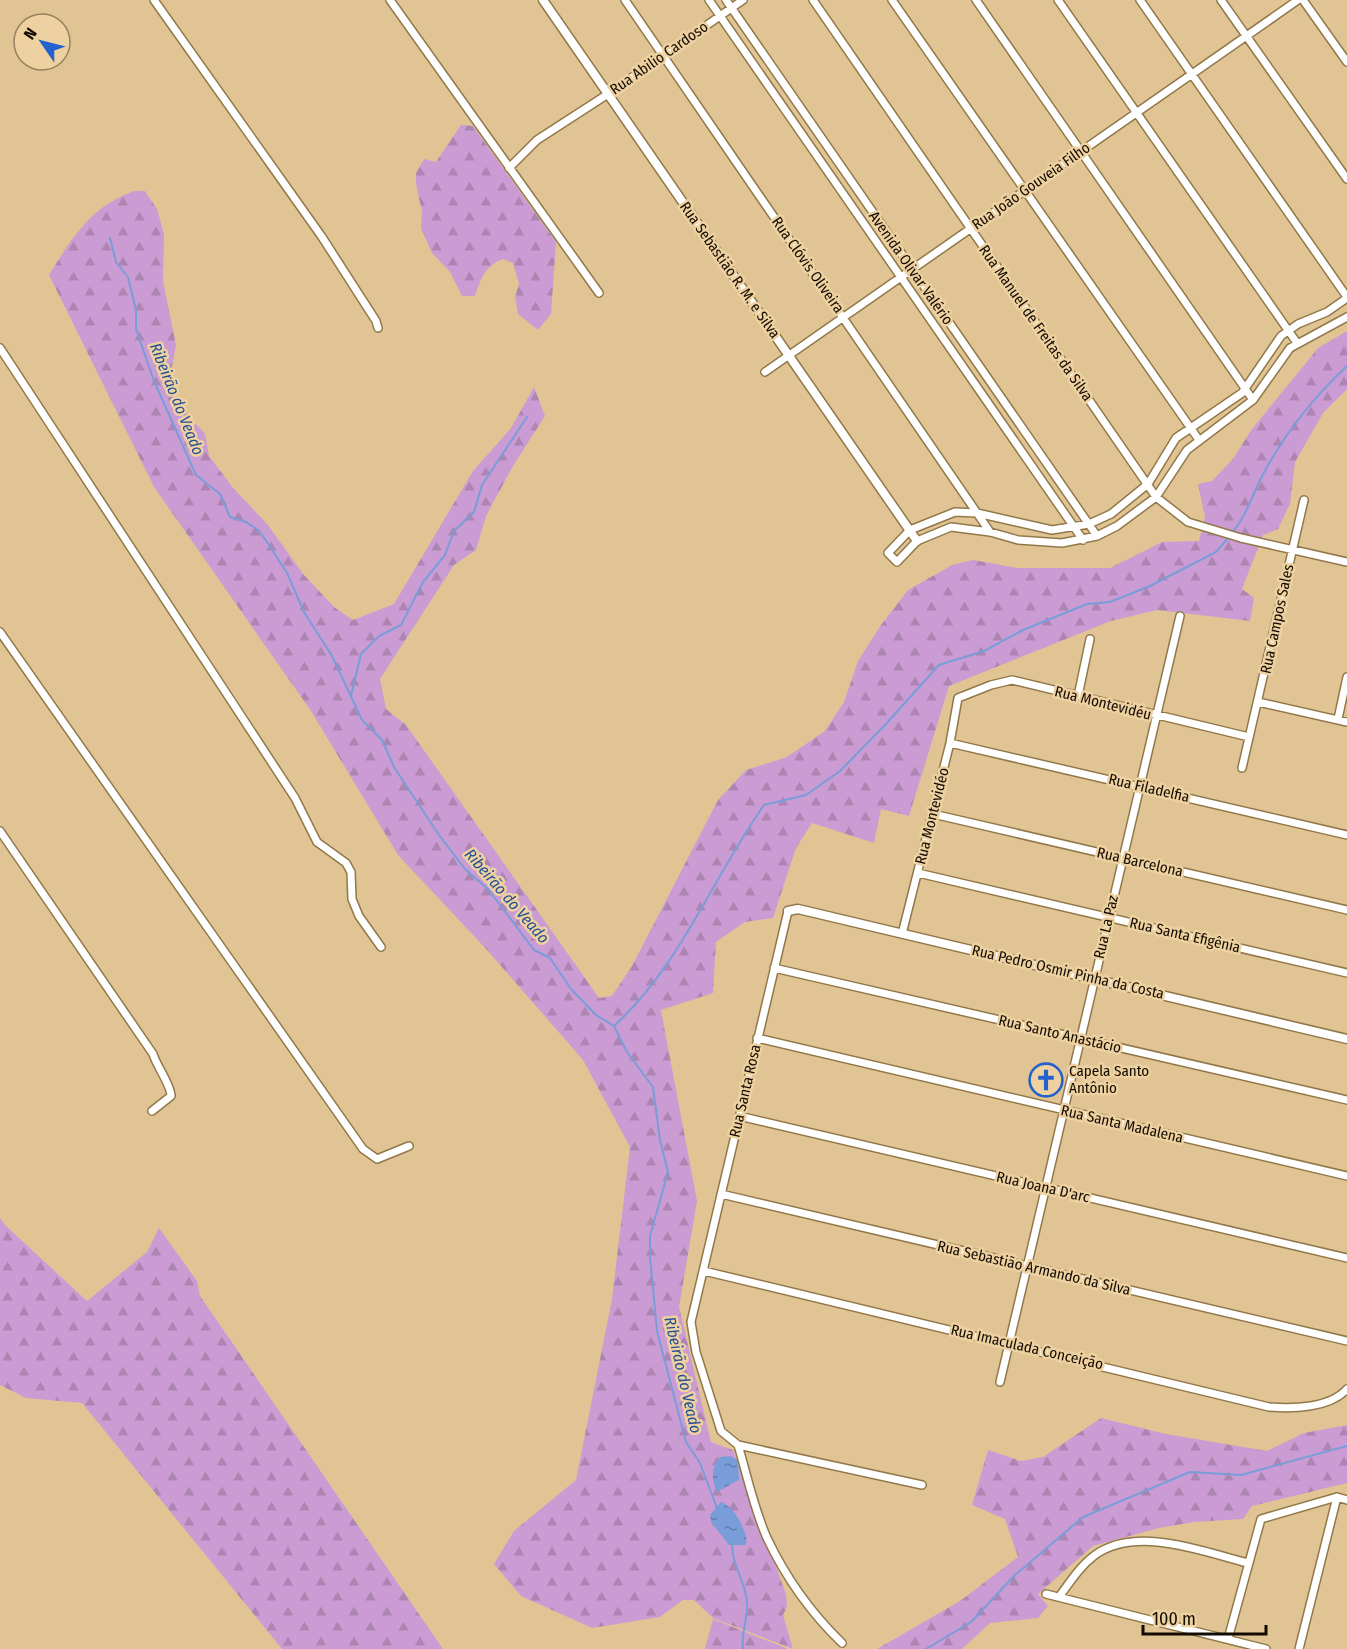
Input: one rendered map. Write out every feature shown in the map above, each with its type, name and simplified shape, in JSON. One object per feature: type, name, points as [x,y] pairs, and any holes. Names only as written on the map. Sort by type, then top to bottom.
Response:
[{"type":"street","points":[[154,0],[322,237],[376,321],[378,328]]},
{"type":"street","points":[[390,0],[599,293]]},
{"type":"street","name":"Rua Sebastião R. M. e Silva","points":[[543,0],[917,541]]},
{"type":"street","name":"Rua Clóvis Oliveira","points":[[625,0],[990,532]]},
{"type":"street","points":[[709,0],[902,275],[1083,540]]},
{"type":"street","name":"Avenida Olivar Valério","points":[[726,0],[1097,536]]},
{"type":"street","name":"Rua Abilio Cardoso","points":[[509,168],[537,140],[609,94],[743,0]]},
{"type":"street","name":"Rua Manuel de Freitas da Silva","points":[[813,0],[1156,497]]},
{"type":"street","points":[[892,0],[1199,440]]},
{"type":"street","points":[[976,0],[1253,400]]},
{"type":"street","points":[[1058,0],[1297,343]]},
{"type":"street","points":[[1140,0],[1347,298],[1287,331],[1272,349],[1246,389],[1170,444],[1148,484],[1111,514],[1089,524],[1052,530],[977,513],[955,512],[910,530],[888,552],[897,562],[917,541],[951,527],[990,532],[1018,540],[1062,543],[1097,536],[1118,526],[1156,497],[1183,454],[1253,400],[1283,356],[1297,343],[1347,317]]},
{"type":"street","points":[[1221,0],[1347,179]]},
{"type":"street","points":[[1300,0],[1347,62]]},
{"type":"street","name":"Rua João Gouveia Filho","points":[[765,372],[1300,0]]},
{"type":"street","points":[[0,348],[295,798],[317,842],[346,863],[351,872],[352,899],[359,916],[381,947]]},
{"type":"street","points":[[1156,497],[1188,522],[1241,538],[1347,562]]},
{"type":"street","name":"Rua Campos Sales","points":[[1242,768],[1304,500]]},
{"type":"street","name":"Rua La Paz","points":[[999,1382],[1047,1188],[1108,917],[1180,616]]},
{"type":"street","points":[[0,632],[363,1149],[377,1159],[409,1146]]},
{"type":"street","points":[[1078,696],[1090,639]]},
{"type":"street","points":[[1338,719],[1347,676]]},
{"type":"street","name":"Rua Montevidéu","points":[[958,698],[991,685],[1012,680],[1249,737]]},
{"type":"street","name":"Rua Montevidéo","points":[[902,934],[950,743],[958,698]]},
{"type":"street","points":[[1258,702],[1347,722]]},
{"type":"street","name":"Rua Filadelfia","points":[[950,743],[1347,835]]},
{"type":"street","name":"Rua Barcelona","points":[[933,814],[1347,910]]},
{"type":"street","points":[[0,831],[153,1053],[158,1070],[171,1090],[171,1096],[152,1111]]},
{"type":"street","name":"Rua Santa Efigênia","points":[[918,873],[1347,973]]},
{"type":"street","name":"Rua Pedro Osmir Pinha da Costa","points":[[789,912],[798,909],[1347,1039]]},
{"type":"street","name":"Rua Santa Rosa","points":[[738,1445],[721,1431],[694,1342],[691,1323],[757,1038],[789,912]]},
{"type":"street","name":"Rua Santo Anastácio","points":[[774,968],[1347,1100]]},
{"type":"street","name":"Rua Santa Madalena","points":[[757,1038],[1347,1176]]},
{"type":"street","name":"Rua Joana D'arc","points":[[739,1116],[1347,1258]]},
{"type":"street","name":"Rua Sebastião Armando da Silva","points":[[721,1194],[1347,1341]]},
{"type":"street","name":"Rua Imaculada Conceição","points":[[704,1271],[1269,1407],[1284,1408],[1330,1401],[1347,1389]]},
{"type":"street","points":[[842,1643],[825,1626],[795,1587],[767,1538],[738,1445],[922,1485]]},
{"type":"street","points":[[1299,1649],[1336,1497]]},
{"type":"street","points":[[1228,1639],[1260,1519],[1336,1497],[1347,1500]]},
{"type":"street","points":[[1059,1597],[1079,1570],[1097,1554],[1116,1546],[1143,1541],[1164,1541],[1248,1563]]},
{"type":"street","points":[[1046,1594],[1266,1649]]},
{"type":"green space","points":[[461,125],[473,126],[556,242],[551,314],[538,330],[518,314],[515,297],[519,284],[513,263],[503,259],[492,265],[484,273],[475,296],[462,296],[450,272],[432,253],[421,228],[422,212],[416,173],[424,159],[436,162]]},
{"type":"green space","points":[[134,191],[145,191],[157,209],[164,234],[163,281],[176,345],[168,387],[184,411],[205,434],[209,456],[234,489],[268,525],[303,574],[334,607],[353,620],[394,604],[473,471],[511,428],[534,387],[545,416],[513,466],[486,516],[476,550],[454,565],[380,679],[386,709],[406,725],[599,998],[612,996],[632,966],[718,800],[746,770],[787,757],[825,731],[844,702],[858,661],[881,625],[908,590],[952,565],[973,560],[1017,568],[1110,568],[1162,542],[1199,541],[1205,517],[1198,484],[1212,481],[1233,459],[1252,429],[1318,348],[1347,331],[1347,389],[1323,413],[1295,462],[1290,504],[1278,529],[1263,535],[1242,589],[1254,598],[1250,621],[1157,610],[1111,621],[949,686],[909,816],[881,809],[874,843],[812,823],[796,848],[773,918],[745,922],[716,942],[713,993],[661,1010],[697,1201],[679,1307],[711,1442],[733,1450],[786,1594],[787,1607],[783,1615],[793,1649],[713,1618],[694,1600],[683,1600],[660,1617],[592,1628],[521,1596],[494,1564],[514,1531],[576,1480],[612,1299],[630,1147],[583,1060],[488,951],[398,855],[311,711],[154,487],[49,275],[75,236],[94,215]]},
{"type":"green space","points":[[0,1218],[87,1301],[147,1252],[159,1228],[197,1281],[200,1296],[443,1649],[282,1649],[82,1403],[26,1398],[0,1385]]},
{"type":"green space","points":[[1101,1418],[1166,1434],[1267,1451],[1304,1433],[1347,1425],[1347,1483],[1252,1506],[1243,1519],[1194,1522],[1159,1528],[1093,1546],[1038,1594],[1048,1606],[1038,1618],[990,1623],[962,1649],[877,1649],[960,1601],[1018,1557],[1005,1519],[972,1505],[988,1450],[1021,1461],[1043,1457]]},
{"type":"green space","points":[[713,1619],[788,1649],[705,1649]]},
{"type":"water","points":[[730,1456],[738,1460],[739,1480],[717,1492],[713,1478],[715,1465],[720,1457]]},
{"type":"water","points":[[721,1502],[740,1520],[746,1545],[729,1545],[711,1522],[710,1515]]},
{"type":"waterway","name":"Ribeirão do Veado","points":[[110,238],[116,262],[128,277],[136,310],[136,329],[154,381],[196,475],[220,494],[230,517],[246,522],[258,530],[267,542],[287,573],[304,612],[332,656],[362,720],[382,740],[394,767],[439,835],[465,869],[488,889],[534,950],[550,958],[571,989],[596,1015],[614,1026],[627,1052],[653,1087],[660,1140],[668,1172],[650,1236],[657,1331],[686,1442],[700,1463],[717,1508]]},
{"type":"waterway","points":[[1232,533],[1245,514],[1260,480],[1288,433],[1322,391],[1347,366]]},
{"type":"waterway","points":[[351,696],[361,654],[379,636],[401,625],[423,582],[445,555],[454,531],[474,512],[482,485],[527,417]]},
{"type":"waterway","points":[[614,1026],[637,1002],[677,949],[764,805],[806,795],[840,771],[939,665],[984,651],[1023,630],[1087,604],[1110,602],[1150,586],[1216,552],[1229,537]]},
{"type":"waterway","points":[[926,1649],[971,1622],[1014,1576],[1083,1517],[1190,1472],[1241,1475],[1347,1446]]},
{"type":"waterway","name":"Ribeirão do Veado","points":[[732,1543],[734,1559],[747,1599],[743,1649]]},
{"type":"place","name":"Capela Santo Antônio","points":[[1046,1080]]}]
